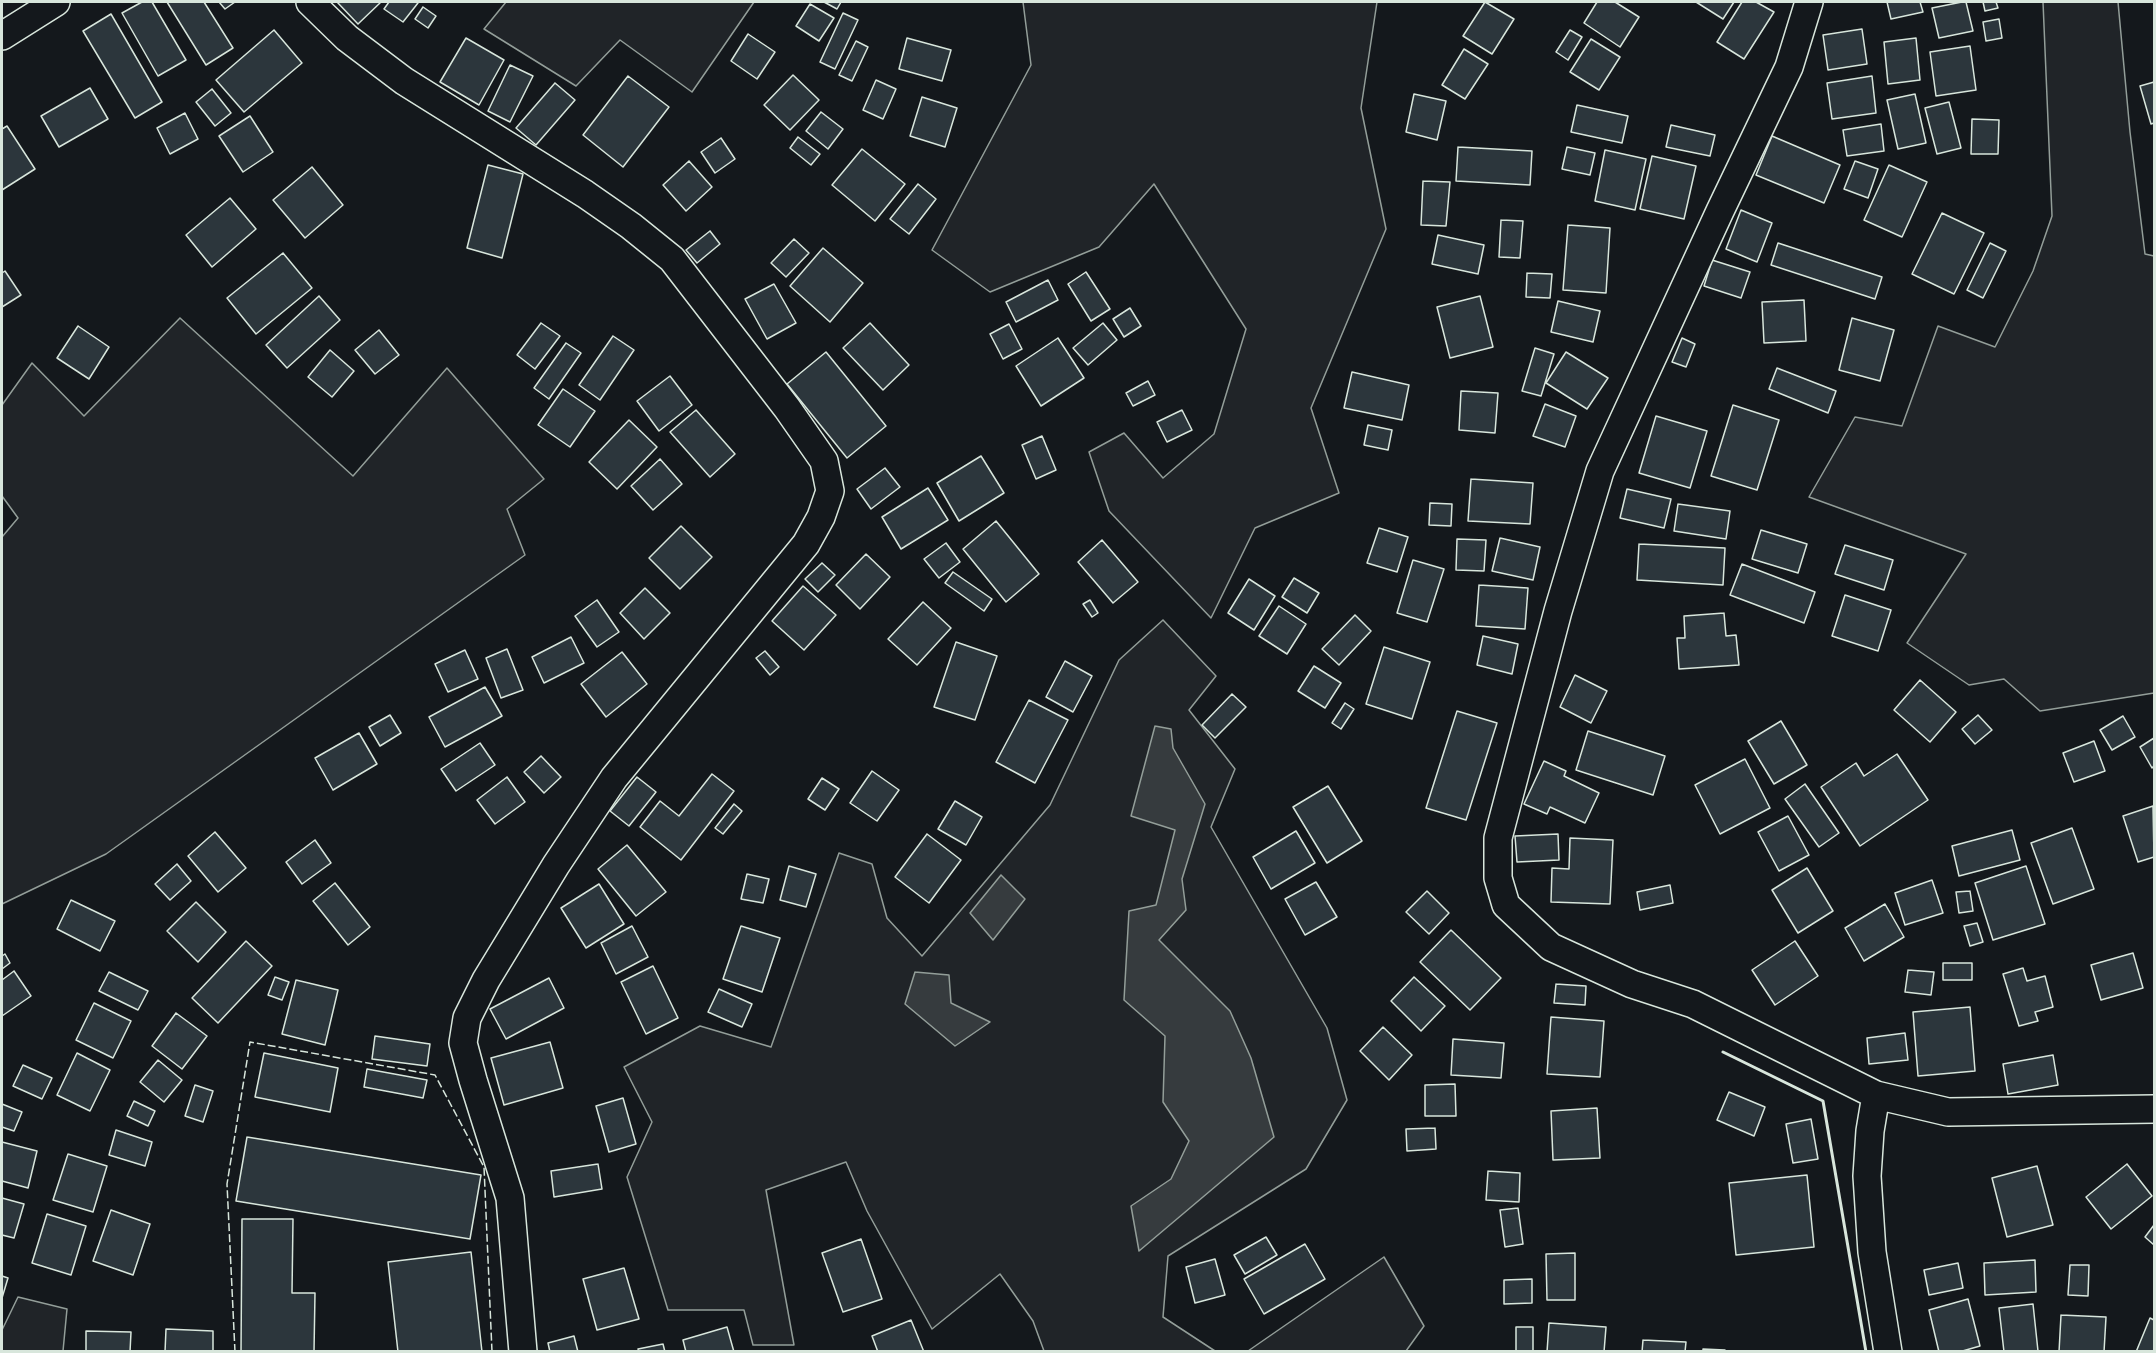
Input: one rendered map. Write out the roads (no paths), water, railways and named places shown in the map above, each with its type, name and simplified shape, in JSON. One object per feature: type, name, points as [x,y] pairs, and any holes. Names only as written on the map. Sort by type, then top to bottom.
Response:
[{"type":"street","points":[[2,36],[56,2]]},
{"type":"street","points":[[310,2],[347,38],[404,81],[585,194],[631,226],[672,259],[780,399],[824,461],[830,491],[821,517],[806,544],[614,778],[556,865],[486,980],[467,1018],[463,1043],[510,1198],[523,1352]]},
{"type":"street","points":[[1809,2],[1789,67],[1600,471],[1558,611],[1498,838],[1498,878],[1506,905],[1551,947],[1632,984],[1693,1004],[1876,1095],[1948,1112],[2154,1109]]},
{"type":"street","points":[[1876,1095],[1870,1131],[1867,1176],[1872,1252],[1888,1352]]}]
